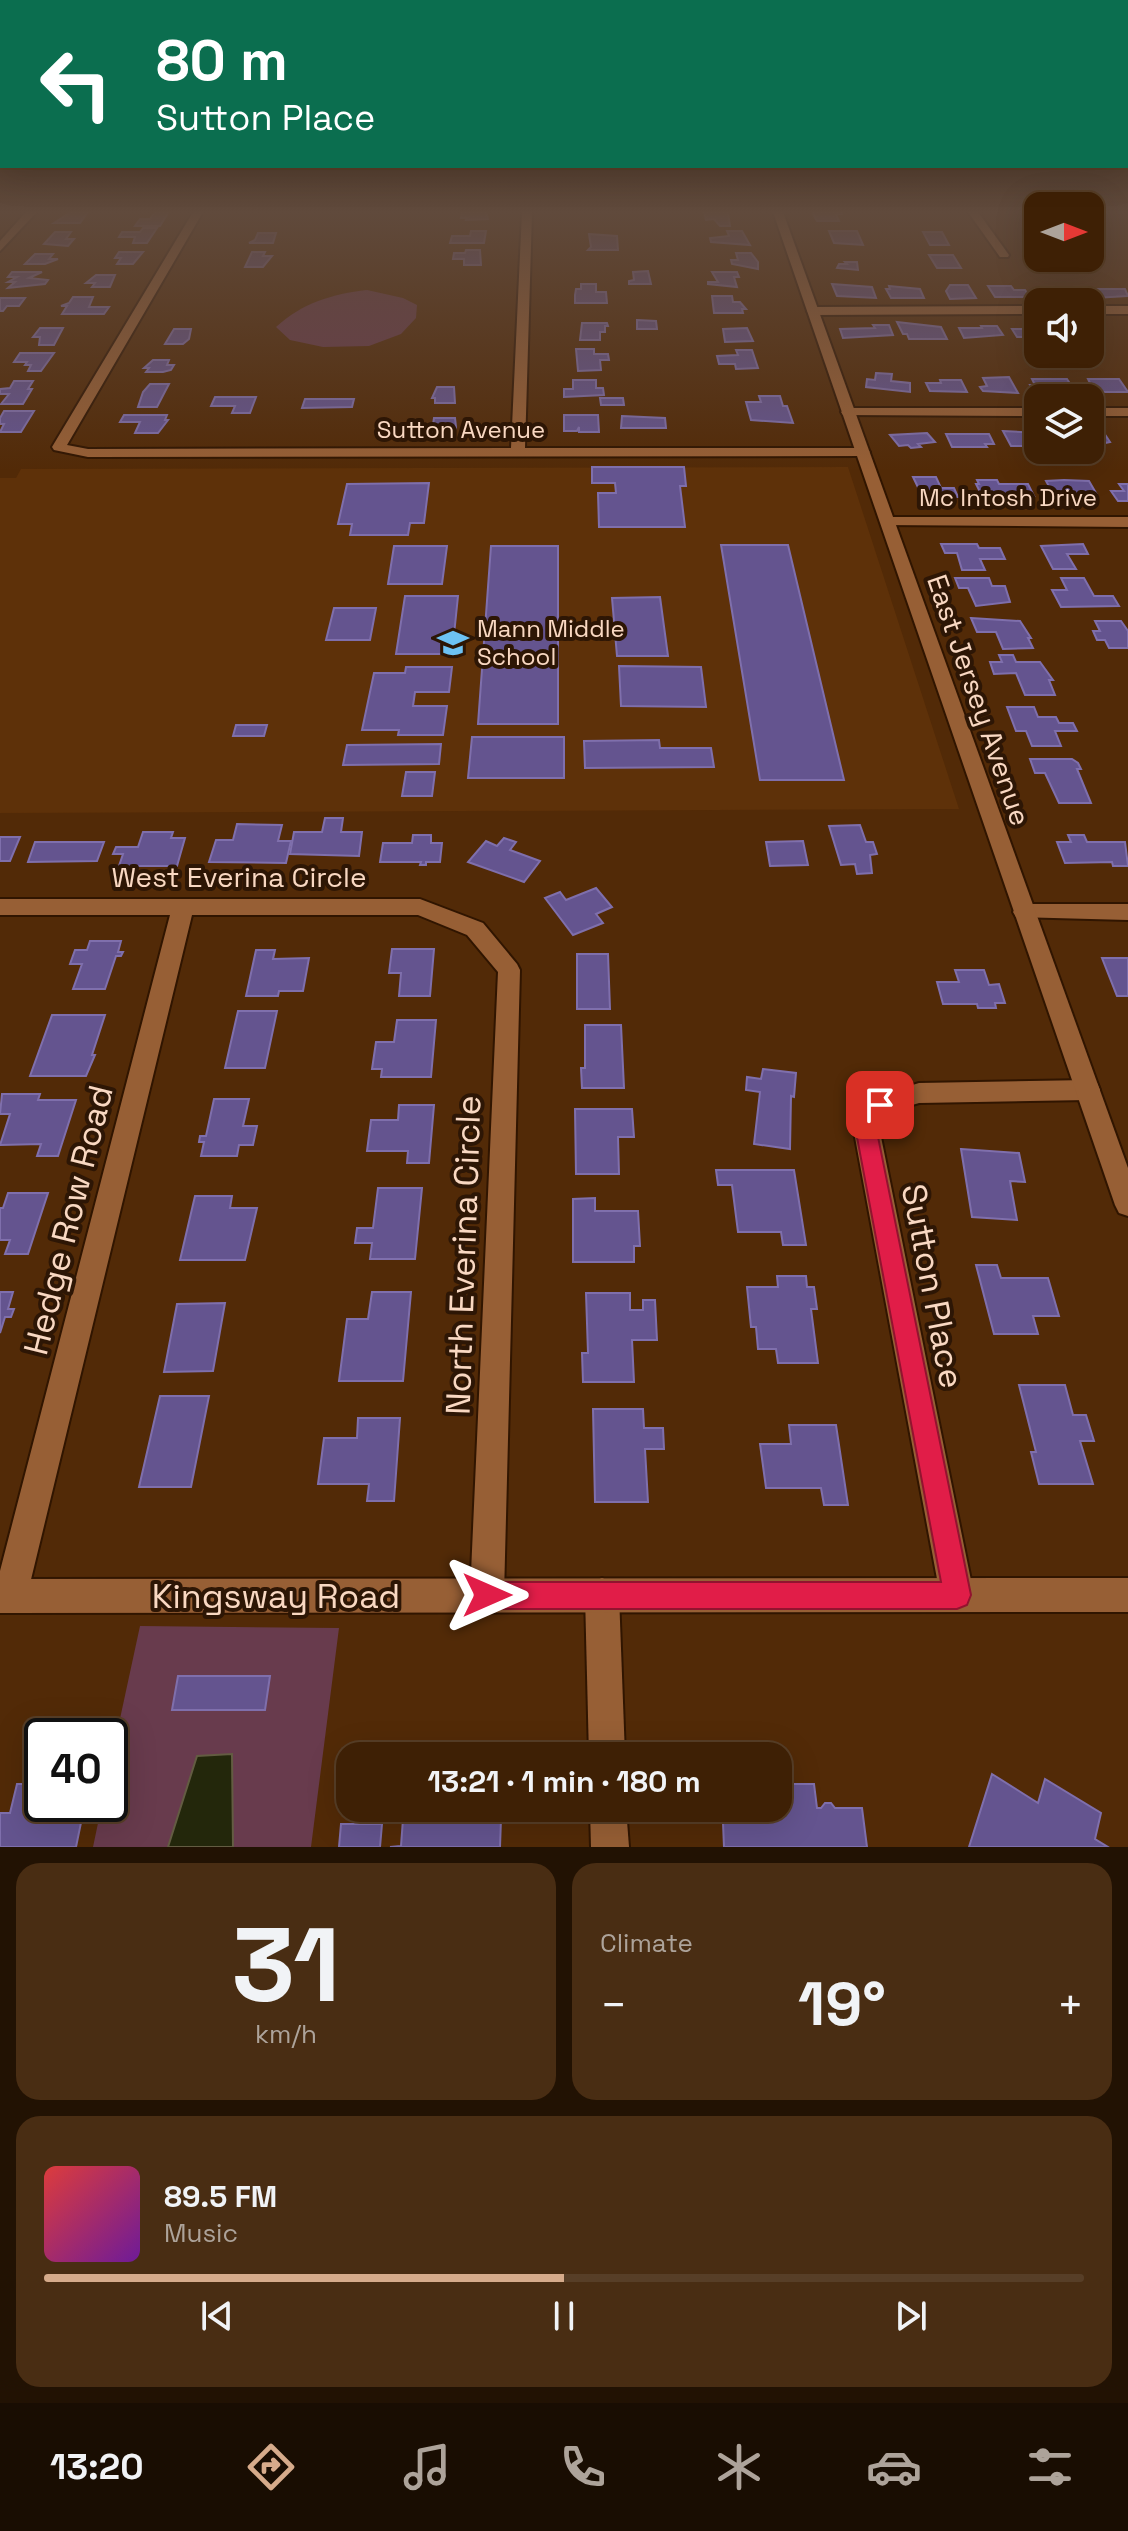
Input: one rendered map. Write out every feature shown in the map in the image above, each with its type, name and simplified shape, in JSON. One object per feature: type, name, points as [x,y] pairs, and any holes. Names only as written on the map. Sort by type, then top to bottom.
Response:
[{"type":"street","name":"Sutton Avenue","points":[[147,298],[59,447],[88,453],[863,452]]},
{"type":"street","points":[[518,452],[524,298]]},
{"type":"street","name":"East Jersey Avenue","points":[[808,298],[1125,1191]]},
{"type":"street","points":[[813,311],[1024,310]]},
{"type":"street","points":[[1104,310],[1128,310]]},
{"type":"street","points":[[848,412],[1024,412]]},
{"type":"street","points":[[1104,412],[1128,412]]},
{"type":"street","name":"Mc Intosh Drive","points":[[887,522],[1122,522]]},
{"type":"street","points":[[1122,522],[1128,541]]},
{"type":"street","name":"West Everina Circle","points":[[0,907],[420,907],[475,929]]},
{"type":"street","name":"Hedge Row Road","points":[[5,1596],[183,908]]},
{"type":"street","points":[[1024,912],[1128,912]]},
{"type":"street","name":"North Everina Circle","points":[[475,929],[509,970],[487,1595]]},
{"type":"street","name":"Sutton Place","points":[[957,1595],[867,1132],[880,1105],[919,1093],[1088,1090]]},
{"type":"street","points":[[602,1595],[607,1742]]},
{"type":"street","name":"Kingsway Road","points":[[5,1596],[1128,1595]]},
{"type":"street","points":[[609,1822],[610,1847]]},
{"type":"shaded area","points":[[328,298],[403,298],[417,305],[416,318],[401,334],[369,346],[323,347],[290,340],[276,327]]},
{"type":"shaded area","name":"Mann Middle School","points":[[848,467],[959,809],[0,813],[0,478],[16,478],[21,469]]},
{"type":"shaded area","points":[[140,1626],[339,1628],[311,1847],[93,1847],[98,1822],[128,1822],[128,1718],[120,1718]]},
{"type":"shaded area","points":[[232,1754],[233,1847],[168,1847],[197,1756]]},
{"type":"building","points":[[0,298],[25,298],[19,306],[7,306],[0,311]]},
{"type":"building","points":[[72,298],[93,298],[89,307],[109,307],[104,314],[62,314],[67,306],[61,306]]},
{"type":"building","points":[[575,298],[607,298],[607,303],[575,303]]},
{"type":"building","points":[[712,298],[732,298],[733,302],[740,302],[746,309],[742,309],[743,313],[714,313]]},
{"type":"building","points":[[637,320],[656,321],[657,329],[637,329]]},
{"type":"building","points":[[897,322],[941,327],[947,339],[909,339]]},
{"type":"building","points":[[582,323],[607,323],[608,326],[605,326],[605,332],[600,332],[600,340],[580,340]]},
{"type":"building","points":[[873,325],[889,325],[893,335],[843,338],[840,329],[875,328]]},
{"type":"building","points":[[997,326],[1003,335],[964,338],[959,328]]},
{"type":"building","points":[[40,328],[63,328],[54,345],[39,345],[40,337],[33,337]]},
{"type":"building","points":[[747,328],[753,341],[725,342],[723,329]]},
{"type":"building","points":[[174,329],[191,329],[189,339],[183,344],[165,344]]},
{"type":"building","points":[[1012,329],[1024,329],[1024,337],[1017,337]]},
{"type":"building","points":[[576,349],[594,349],[594,354],[608,354],[609,360],[600,360],[601,370],[578,371]]},
{"type":"building","points":[[736,350],[752,350],[758,368],[736,369],[735,364],[719,364],[717,356],[738,355]]},
{"type":"building","points":[[20,353],[54,353],[41,371],[28,371],[31,365],[25,365],[27,362],[14,362]]},
{"type":"building","points":[[153,360],[169,360],[167,365],[174,365],[171,370],[163,372],[146,372],[149,368],[144,368]]},
{"type":"building","points":[[876,373],[892,374],[891,381],[910,383],[910,392],[866,387],[867,379],[875,380]]},
{"type":"building","points":[[1009,377],[1018,393],[983,391],[980,387],[987,386],[983,378]]},
{"type":"building","points":[[1032,379],[1067,379],[1070,384],[1034,384]]},
{"type":"building","points":[[1088,379],[1119,379],[1128,392],[1104,392],[1104,384],[1081,383],[1090,383]]},
{"type":"building","points":[[573,380],[596,380],[596,388],[603,388],[604,395],[564,397],[564,389],[573,389]]},
{"type":"building","points":[[940,380],[961,380],[967,392],[930,391],[926,383],[941,383]]},
{"type":"building","points":[[14,381],[33,381],[28,389],[32,389],[23,404],[1,404],[9,394],[0,394],[0,389],[10,388]]},
{"type":"building","points":[[150,384],[169,384],[157,407],[138,407],[143,392]]},
{"type":"building","points":[[437,387],[454,387],[455,403],[435,403],[435,398],[432,398]]},
{"type":"building","points":[[759,396],[780,396],[793,423],[751,420],[746,402],[761,402]]},
{"type":"building","points":[[215,397],[256,397],[250,413],[232,413],[235,406],[211,406]]},
{"type":"building","points":[[600,398],[623,398],[624,405],[601,405]]},
{"type":"building","points":[[305,399],[354,399],[352,407],[302,408]]},
{"type":"building","points":[[4,411],[34,411],[21,432],[0,432],[4,424],[0,424],[0,418]]},
{"type":"building","points":[[124,415],[167,415],[165,420],[168,420],[158,433],[135,433],[140,422],[120,422]]},
{"type":"building","points":[[564,415],[598,415],[599,432],[579,432],[579,427],[577,431],[564,431]]},
{"type":"building","points":[[622,416],[665,418],[666,428],[621,428]]},
{"type":"building","points":[[434,418],[455,418],[452,437],[431,437]]},
{"type":"building","points":[[1003,431],[1024,432],[1024,446],[1011,446]]},
{"type":"building","points":[[927,433],[935,442],[911,448],[908,445],[899,446],[890,435]]},
{"type":"building","points":[[946,434],[989,434],[994,444],[985,444],[987,447],[952,447]]},
{"type":"building","points":[[592,467],[684,467],[686,486],[680,486],[685,527],[599,527],[598,493],[616,493],[615,483],[592,483]]},
{"type":"building","points":[[913,477],[936,477],[941,488],[954,488],[958,497],[945,497],[948,504],[926,504]]},
{"type":"building","points":[[977,480],[1028,484],[1034,496],[984,500]]},
{"type":"building","points":[[1046,481],[1089,481],[1096,493],[1070,493],[1075,501],[1052,502],[1046,490],[1051,490]]},
{"type":"building","points":[[429,483],[424,523],[410,523],[408,535],[350,535],[352,524],[338,524],[347,484]]},
{"type":"building","points":[[1119,484],[1128,484],[1128,501],[1118,501],[1111,491],[1124,491]]},
{"type":"building","points":[[941,544],[977,544],[979,548],[1000,548],[1005,559],[980,559],[985,570],[962,570],[957,553],[945,553]]},
{"type":"building","points":[[1083,544],[1088,554],[1067,554],[1076,569],[1053,569],[1041,546]]},
{"type":"building","points":[[721,545],[788,545],[844,780],[760,780]]},
{"type":"building","points":[[394,546],[447,546],[442,584],[388,584]]},
{"type":"building","points":[[491,546],[558,546],[558,724],[478,724]]},
{"type":"building","points":[[955,578],[989,578],[992,586],[1005,586],[1010,602],[976,606],[968,588],[959,588]]},
{"type":"building","points":[[1061,578],[1084,578],[1094,596],[1113,596],[1119,606],[1061,607],[1052,590],[1067,590]]},
{"type":"building","points":[[405,596],[458,596],[452,654],[396,654]]},
{"type":"building","points":[[660,597],[668,656],[617,656],[612,598]]},
{"type":"building","points":[[334,608],[376,608],[370,640],[326,640]]},
{"type":"building","points":[[971,618],[1020,621],[1031,638],[1028,638],[1033,648],[1003,649],[996,632],[977,632]]},
{"type":"building","points":[[1095,621],[1121,621],[1128,631],[1128,648],[1109,648],[1105,640],[1097,640],[1093,631],[1100,631]]},
{"type":"building","points":[[999,655],[1013,655],[1016,662],[1040,662],[1053,680],[1049,680],[1055,695],[1025,695],[1016,673],[994,674],[990,662],[1002,662]]},
{"type":"building","points":[[619,666],[701,667],[706,707],[621,706]]},
{"type":"building","points":[[406,667],[452,667],[449,692],[415,692],[413,706],[447,706],[443,735],[398,735],[399,730],[362,730],[374,673],[405,673]]},
{"type":"building","points":[[1007,707],[1034,707],[1038,717],[1056,717],[1059,723],[1073,723],[1077,731],[1055,731],[1061,746],[1032,746],[1026,731],[1016,731]]},
{"type":"building","points":[[236,725],[267,725],[264,736],[233,736]]},
{"type":"building","points":[[472,737],[564,737],[564,778],[468,778]]},
{"type":"building","points":[[659,740],[660,748],[711,748],[714,767],[585,768],[584,741]]},
{"type":"building","points":[[441,744],[439,764],[343,765],[347,745]]},
{"type":"building","points":[[1030,759],[1072,759],[1078,763],[1081,769],[1077,769],[1091,803],[1059,803],[1045,773],[1035,773]]},
{"type":"building","points":[[406,772],[435,772],[432,796],[402,796]]},
{"type":"building","points":[[325,818],[343,818],[341,832],[362,832],[359,856],[290,854],[294,832],[322,832]]},
{"type":"building","points":[[237,824],[282,825],[278,841],[291,841],[286,863],[209,862],[216,840],[233,840]]},
{"type":"building","points":[[860,825],[866,842],[873,842],[877,854],[870,855],[872,873],[857,874],[855,864],[841,865],[829,826]]},
{"type":"building","points":[[143,832],[173,832],[171,838],[185,838],[177,866],[119,866],[123,854],[113,854],[116,847],[138,847]]},
{"type":"building","points":[[413,835],[431,835],[431,843],[442,843],[440,862],[420,865],[421,862],[380,862],[383,843],[412,843]]},
{"type":"building","points":[[1068,835],[1084,835],[1087,842],[1125,842],[1128,866],[1113,866],[1112,862],[1065,863],[1057,842],[1071,842]]},
{"type":"building","points":[[0,837],[20,837],[10,861],[0,861]]},
{"type":"building","points":[[504,838],[516,842],[510,850],[540,861],[524,882],[468,862],[486,841],[497,846]]},
{"type":"building","points":[[803,841],[808,865],[770,866],[766,842]]},
{"type":"building","points":[[35,842],[104,842],[97,861],[28,862]]},
{"type":"building","points":[[596,888],[612,907],[596,914],[603,923],[573,935],[545,898],[560,892],[566,900]]},
{"type":"building","points":[[90,941],[121,941],[118,952],[123,952],[121,956],[116,956],[105,989],[73,989],[82,964],[70,964],[75,950],[87,950]]},
{"type":"building","points":[[392,949],[434,949],[430,996],[399,996],[401,973],[389,973]]},
{"type":"building","points":[[256,950],[275,950],[273,959],[309,958],[303,991],[279,991],[278,996],[246,996]]},
{"type":"building","points":[[577,954],[608,954],[610,1009],[577,1009]]},
{"type":"building","points":[[1102,958],[1128,958],[1128,996],[1117,996]]},
{"type":"building","points":[[955,970],[984,970],[989,985],[999,984],[1005,1003],[995,1003],[996,1008],[978,1008],[977,1004],[943,1004],[937,982],[959,982]]},
{"type":"building","points":[[238,1011],[277,1011],[265,1068],[225,1068]]},
{"type":"building","points":[[52,1015],[105,1015],[86,1076],[30,1076]]},
{"type":"building","points":[[397,1020],[436,1020],[431,1077],[381,1077],[382,1069],[372,1069],[376,1042],[394,1042]]},
{"type":"building","points":[[585,1025],[621,1025],[624,1088],[582,1088]]},
{"type":"building","points":[[763,1069],[796,1073],[794,1097],[791,1096],[790,1149],[754,1144],[760,1092],[746,1090],[747,1077],[761,1079]]},
{"type":"building","points":[[2,1094],[40,1094],[38,1100],[76,1100],[58,1156],[37,1156],[41,1144],[0,1145],[10,1114],[0,1114]]},
{"type":"building","points":[[214,1099],[249,1099],[243,1126],[257,1126],[253,1145],[239,1145],[237,1156],[201,1156],[204,1142],[199,1142],[200,1136],[206,1136]]},
{"type":"building","points":[[399,1105],[434,1105],[429,1163],[407,1163],[408,1151],[367,1151],[371,1120],[398,1120]]},
{"type":"building","points":[[575,1109],[632,1109],[634,1137],[618,1137],[619,1174],[576,1174]]},
{"type":"building","points":[[961,1149],[1019,1153],[1025,1182],[1010,1181],[1017,1220],[972,1217]]},
{"type":"building","points":[[716,1170],[794,1170],[806,1245],[783,1245],[781,1232],[738,1232],[732,1185],[718,1185]]},
{"type":"building","points":[[378,1188],[422,1188],[415,1259],[370,1259],[372,1243],[355,1243],[357,1228],[373,1228]]},
{"type":"building","points":[[8,1193],[48,1193],[28,1254],[5,1254],[10,1240],[0,1240],[0,1208],[3,1208]]},
{"type":"building","points":[[195,1196],[232,1196],[230,1208],[257,1208],[245,1260],[180,1260]]},
{"type":"building","points":[[595,1198],[595,1211],[638,1211],[640,1246],[634,1246],[634,1262],[573,1262],[573,1199]]},
{"type":"building","points":[[976,1265],[997,1265],[1001,1278],[1048,1278],[1059,1316],[1033,1316],[1038,1334],[994,1334]]},
{"type":"building","points":[[777,1276],[806,1276],[807,1287],[814,1287],[817,1309],[811,1309],[818,1363],[778,1363],[776,1349],[758,1349],[756,1327],[751,1327],[747,1287],[778,1287]]},
{"type":"building","points":[[0,1292],[13,1292],[8,1309],[14,1309],[11,1317],[5,1317],[0,1333]]},
{"type":"building","points":[[372,1292],[411,1292],[403,1381],[339,1381],[347,1319],[368,1319]]},
{"type":"building","points":[[586,1293],[630,1293],[630,1310],[643,1310],[643,1300],[655,1300],[657,1340],[632,1340],[634,1382],[583,1382],[582,1353],[588,1353]]},
{"type":"building","points":[[225,1303],[213,1371],[164,1372],[177,1304]]},
{"type":"building","points":[[1019,1385],[1065,1385],[1073,1415],[1086,1415],[1094,1441],[1080,1441],[1093,1484],[1039,1484],[1031,1452],[1036,1452]]},
{"type":"building","points":[[160,1396],[209,1396],[191,1487],[139,1487]]},
{"type":"building","points":[[593,1409],[643,1409],[644,1428],[663,1428],[664,1449],[645,1449],[648,1502],[595,1502]]},
{"type":"building","points":[[358,1418],[400,1418],[394,1501],[367,1501],[369,1484],[318,1484],[324,1438],[357,1438]]},
{"type":"building","points":[[789,1425],[836,1425],[848,1505],[824,1505],[821,1488],[766,1488],[760,1444],[791,1444]]},
{"type":"building","points":[[178,1676],[270,1676],[265,1710],[172,1710]]},
{"type":"building","points":[[992,1774],[1038,1803],[1045,1779],[1101,1813],[1095,1839],[1108,1847],[969,1847]]},
{"type":"building","points":[[17,1784],[24,1784],[24,1822],[81,1822],[76,1847],[0,1847],[0,1813],[10,1813]]},
{"type":"building","points":[[792,1784],[814,1784],[817,1808],[831,1803],[835,1808],[862,1808],[867,1847],[724,1847],[723,1823],[792,1822]]},
{"type":"building","points":[[403,1822],[501,1822],[500,1847],[390,1847],[401,1846]]},
{"type":"building","points":[[341,1824],[382,1824],[380,1847],[339,1847]]},
{"type":"place","name":"Mann Middle School","points":[[453,643]]},
{"type":"route","points":[[487,1595],[957,1595],[867,1132],[880,1105]]}]
